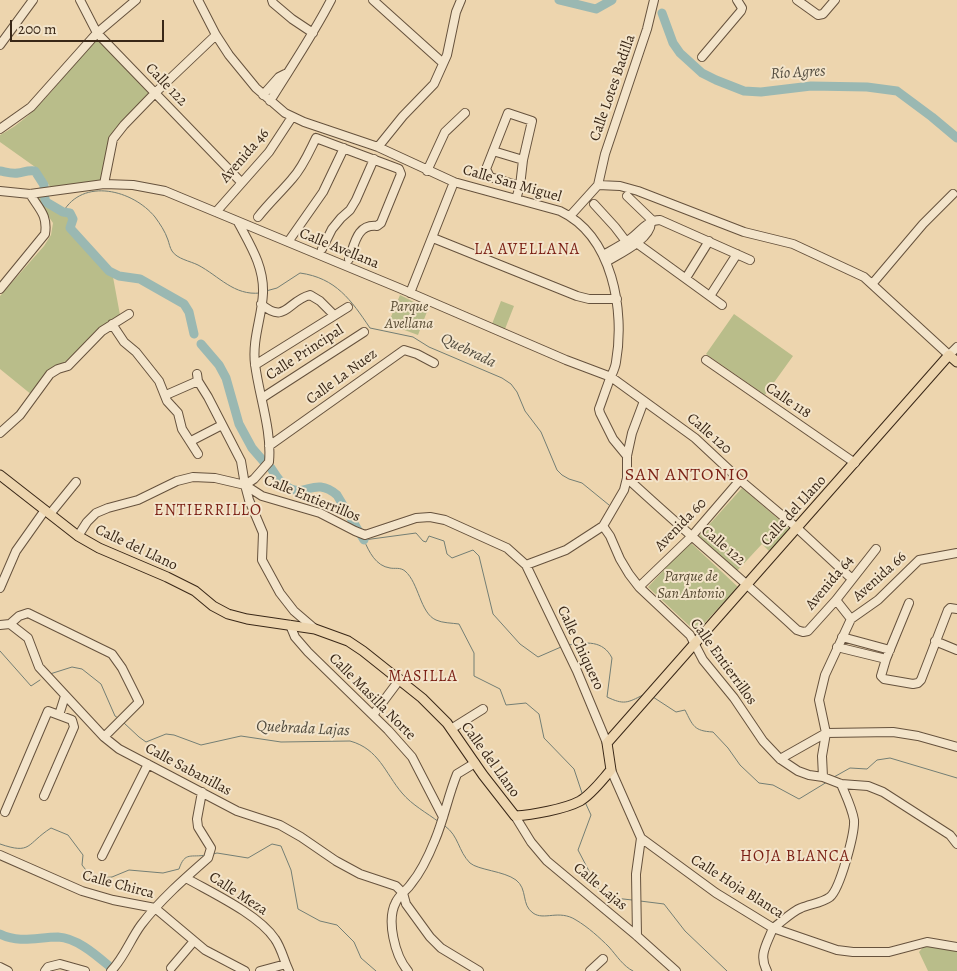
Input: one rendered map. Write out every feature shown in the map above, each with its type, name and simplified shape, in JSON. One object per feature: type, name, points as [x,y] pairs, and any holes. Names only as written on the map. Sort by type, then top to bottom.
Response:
[{"type":"main road","points":[[949,355],[957,362]]},
{"type":"main road","name":"Calle del Llano","points":[[607,743],[949,355]]},
{"type":"main road","name":"Calle del Llano","points":[[0,475],[78,536],[116,556],[195,591],[228,614],[247,619],[315,629],[348,641],[400,679],[422,698],[451,729],[515,816],[528,815],[566,806],[580,800],[611,770]]},
{"type":"main road","points":[[607,743],[611,770]]},
{"type":"street","points":[[0,45],[33,0]]},
{"type":"street","name":"Calle 122","points":[[80,0],[97,33],[242,182]]},
{"type":"street","points":[[0,129],[31,107],[97,33],[136,0]]},
{"type":"street","name":"Calle San Miguel","points":[[198,0],[216,35],[246,77],[267,98],[292,117],[378,148],[454,182],[560,211],[570,216],[598,186]]},
{"type":"street","points":[[272,0],[292,19],[313,33]]},
{"type":"street","points":[[267,98],[279,77],[286,73],[313,33],[331,0]]},
{"type":"street","points":[[373,0],[444,63]]},
{"type":"street","points":[[378,148],[403,116],[434,84],[447,55],[456,12],[461,0]]},
{"type":"street","name":"Calle Lotes Badilla","points":[[598,186],[605,154],[647,29],[654,0]]},
{"type":"street","points":[[702,57],[741,11],[742,8],[737,0]]},
{"type":"street","points":[[797,0],[815,14],[823,14],[835,0]]},
{"type":"street","points":[[104,184],[113,139],[155,92],[216,35]]},
{"type":"street","points":[[427,171],[445,132],[464,113]]},
{"type":"street","points":[[513,198],[517,185],[532,121],[508,113],[486,169],[490,177],[517,185]]},
{"type":"street","name":"Avenida 46","points":[[216,212],[269,152],[292,117]]},
{"type":"street","points":[[258,218],[271,200],[293,178],[304,162],[316,138],[400,169],[401,174],[382,223],[377,226],[364,228],[349,259]]},
{"type":"street","points":[[288,242],[323,192],[344,148]]},
{"type":"street","points":[[493,151],[523,160]]},
{"type":"street","points":[[322,249],[332,229],[350,210],[356,200],[374,159]]},
{"type":"street","points":[[410,293],[454,182]]},
{"type":"street","name":"Calle Avellana","points":[[0,191],[33,194],[104,184],[133,185],[156,189],[216,212],[611,377]]},
{"type":"street","points":[[598,186],[620,186],[638,191],[744,232],[793,244],[850,270],[873,283],[949,355],[957,347]]},
{"type":"street","points":[[0,289],[45,234],[46,222],[44,215],[33,194]]},
{"type":"street","points":[[873,283],[923,224],[953,194]]},
{"type":"street","points":[[627,196],[652,222]]},
{"type":"street","points":[[594,204],[631,243],[686,278],[722,305]]},
{"type":"street","points":[[280,239],[305,216]]},
{"type":"street","points":[[570,216],[590,237],[604,259],[617,299],[618,337],[616,364],[599,409],[613,439],[627,456]]},
{"type":"street","points":[[652,222],[660,220],[750,260]]},
{"type":"street","points":[[238,222],[261,267],[263,292],[255,334],[255,365],[270,446],[269,462],[254,479],[245,485]]},
{"type":"street","points":[[604,259],[631,243],[650,228],[652,222]]},
{"type":"street","points":[[433,238],[577,296],[589,299],[617,299]]},
{"type":"street","points":[[686,278],[708,241]]},
{"type":"street","points":[[710,296],[737,254]]},
{"type":"street","points":[[261,304],[271,312],[279,314],[310,295],[320,301],[334,315]]},
{"type":"street","points":[[255,365],[348,307]]},
{"type":"street","points":[[0,433],[20,415],[50,374],[68,366],[94,339],[112,324],[130,314]]},
{"type":"street","points":[[112,324],[124,342],[136,352],[153,372],[168,401],[178,413],[182,429],[198,454]]},
{"type":"street","name":"Calle Principal","points":[[262,398],[364,332]]},
{"type":"street","name":"Calle La Nuez","points":[[270,446],[404,350],[434,363]]},
{"type":"street","name":"Calle 118","points":[[706,360],[855,463]]},
{"type":"street","name":"Calle 120","points":[[611,377],[695,438],[852,579]]},
{"type":"street","points":[[166,395],[198,378],[241,461],[245,485],[263,533],[262,560],[280,593],[294,611],[315,629]]},
{"type":"street","points":[[526,566],[566,550],[603,526],[619,501],[627,478],[627,456],[632,433],[644,401]]},
{"type":"street","points":[[191,441],[222,425]]},
{"type":"street","name":"Calle Entierrillos","points":[[78,536],[87,522],[96,513],[138,500],[186,478],[215,478],[245,485],[262,496],[320,513],[365,535],[416,518],[430,517],[445,520],[507,548],[526,566]]},
{"type":"street","name":"Calle 122","points":[[627,478],[797,630],[803,632]]},
{"type":"street","name":"Avenida 60","points":[[639,587],[691,537],[740,480]]},
{"type":"street","points":[[0,588],[16,551],[76,482]]},
{"type":"street","name":"Calle Entierrillos","points":[[603,526],[610,536],[620,559],[639,587],[690,635],[704,660],[734,698],[763,741],[780,758],[798,771],[809,775],[826,777],[840,783],[868,786],[883,792],[950,835],[957,844]]},
{"type":"street","name":"Avenida 64","points":[[803,632],[808,631],[836,600],[876,549]]},
{"type":"street","name":"Avenida 66","points":[[851,619],[870,606],[919,560],[957,553]]},
{"type":"street","name":"Calle Chiquero","points":[[526,566],[577,671],[607,743]]},
{"type":"street","points":[[826,777],[822,756],[826,733],[818,700],[825,675],[851,619],[836,600]]},
{"type":"street","points":[[909,603],[886,659],[881,676],[884,679],[918,684],[948,610],[950,608],[957,609]]},
{"type":"street","points":[[0,625],[10,624],[19,616],[28,613],[112,654],[139,702],[104,738]]},
{"type":"street","name":"Calle Sabanillas","points":[[10,624],[28,638],[38,666],[104,738],[148,764],[237,811],[280,825],[336,861],[360,874],[396,886],[403,893]]},
{"type":"street","name":"Calle Masilla Norte","points":[[290,625],[295,637],[308,652],[373,715],[412,757],[443,817]]},
{"type":"street","points":[[842,637],[890,650]]},
{"type":"street","points":[[935,641],[957,650]]},
{"type":"street","points":[[837,647],[886,659]]},
{"type":"street","points":[[373,715],[400,679]]},
{"type":"street","points":[[58,715],[65,696]]},
{"type":"street","points":[[451,729],[482,709]]},
{"type":"street","points":[[5,812],[48,711],[72,720],[74,727],[44,796]]},
{"type":"street","points":[[780,758],[826,733],[893,732],[918,736],[957,748]]},
{"type":"street","points":[[408,971],[396,950],[393,940],[396,901],[412,884],[438,833],[456,774],[475,763]]},
{"type":"street","points":[[102,856],[148,764]]},
{"type":"street","name":"Calle Hoja Blanca","points":[[611,770],[641,838],[716,893],[773,928],[837,950],[853,952],[889,952],[927,942],[957,947]]},
{"type":"street","points":[[767,971],[762,962],[764,950],[773,928],[800,908],[829,898],[840,880],[854,823],[850,806],[840,783]]},
{"type":"street","points":[[111,971],[122,958],[141,925],[155,908],[209,855],[209,845],[198,827],[197,819],[202,792]]},
{"type":"street","name":"Calle Lajas","points":[[515,816],[531,842],[547,861],[676,971]]},
{"type":"street","points":[[637,936],[636,874],[641,838]]},
{"type":"street","name":"Calle Chirca","points":[[2,859],[82,891],[113,900],[155,908],[216,957],[245,971]]},
{"type":"street","name":"Calle Meza","points":[[186,878],[238,908],[260,924],[276,939],[287,967]]},
{"type":"street","points":[[403,893],[406,904],[430,937],[441,948],[479,971]]},
{"type":"street","points":[[170,968],[194,941]]},
{"type":"street","points":[[590,971],[603,959]]},
{"type":"street","points":[[45,971],[48,967],[60,964],[85,971]]},
{"type":"street","points":[[260,971],[287,967]]},
{"type":"green space","points":[[96,39],[151,93],[110,138],[101,181],[51,188],[38,169],[0,142],[0,135],[28,116],[40,104]]},
{"type":"green space","points":[[42,194],[52,208],[64,213],[71,219],[69,229],[103,270],[113,277],[120,315],[97,331],[32,395],[0,369],[0,296],[44,246],[51,235],[53,223],[35,196]]},
{"type":"green space","name":"Parque Avellana","points":[[400,295],[428,309],[418,335],[388,324]]},
{"type":"green space","points":[[501,301],[514,306],[505,329],[492,324]]},
{"type":"green space","points":[[734,314],[793,356],[765,395],[706,354]]},
{"type":"green space","points":[[742,488],[790,529],[769,551],[762,544],[737,571],[699,536]]},
{"type":"green space","name":"Parque de San Antonio","points":[[690,542],[738,587],[696,632],[648,587]]},
{"type":"green space","points":[[924,946],[957,951],[957,971],[928,971],[919,952]]},
{"type":"waterway","name":"Río Agres","points":[[559,0],[596,9],[612,0]]},
{"type":"waterway","name":"Río Agres","points":[[662,13],[673,43],[680,53],[702,73],[716,80],[744,91],[761,92],[811,86],[867,87],[897,91],[957,138]]},
{"type":"waterway","points":[[0,171],[14,173],[35,171],[44,185],[46,202],[63,212],[70,213],[73,219],[70,228],[109,271],[119,276],[140,279],[184,304],[189,312],[194,334]]},
{"type":"waterway","name":"Quebrada","points":[[63,212],[72,201],[83,194],[95,191],[121,194],[146,208],[155,217],[161,225],[174,254],[206,269],[234,288],[251,293],[260,293]]},
{"type":"waterway","name":"Quebrada","points":[[266,291],[277,288],[300,273],[313,276],[333,285],[341,292],[356,308],[370,328],[413,337],[429,347],[502,378],[511,384],[517,392],[525,411],[541,432],[557,470],[569,479],[582,483],[609,505]]},
{"type":"waterway","points":[[201,344],[219,365],[226,378],[239,424],[252,448],[265,463]]},
{"type":"waterway","points":[[271,468],[277,478],[292,490],[322,487],[329,489],[337,495],[364,540]]},
{"type":"waterway","points":[[561,647],[538,657],[520,644],[493,614],[479,556],[473,550],[452,558],[447,554],[444,541],[429,536],[426,542],[416,533],[364,540],[377,561],[385,567],[401,569],[410,576],[426,611],[431,616],[441,622],[459,624],[474,653],[474,676],[500,689],[506,705],[526,703],[539,714],[544,738],[574,769],[582,793]]},
{"type":"waterway","points":[[569,645],[594,644],[599,645],[608,652],[612,658],[607,697],[625,702],[643,695]]},
{"type":"waterway","name":"Quebrada Lajas","points":[[0,651],[31,686],[40,680]]},
{"type":"waterway","name":"Quebrada Lajas","points":[[50,674],[72,667],[82,669],[101,684],[115,716],[118,718]]},
{"type":"waterway","points":[[653,697],[676,712],[685,710],[690,720],[698,729],[713,732],[740,765],[759,783],[773,785],[799,799],[827,782]]},
{"type":"waterway","name":"Quebrada Lajas","points":[[124,723],[146,742],[166,734],[201,745],[241,736],[281,742],[350,741],[360,745],[375,756],[406,797],[439,822]]},
{"type":"waterway","points":[[834,777],[850,768],[867,769],[877,760],[890,758],[957,778]]},
{"type":"waterway","points":[[585,802],[591,815],[578,850],[601,894],[606,897],[632,900]]},
{"type":"waterway","name":"Quebrada Lajas","points":[[445,826],[453,834],[470,863],[516,880],[522,888],[529,910],[537,915],[564,915],[576,920],[598,936],[623,964],[633,971]]},
{"type":"waterway","points":[[0,844],[24,848],[51,828],[68,835],[83,855],[82,865],[89,874],[99,878],[112,877],[129,870],[163,873],[179,869],[186,857],[206,855]]},
{"type":"waterway","points":[[213,854],[248,858],[272,844],[281,846],[291,870],[298,909],[320,921],[337,925],[354,942],[361,958],[376,971]]},
{"type":"waterway","points":[[640,901],[664,904],[685,931],[727,971]]},
{"type":"waterway","points":[[0,934],[15,939],[58,937],[72,940],[86,948],[109,966]]},
{"type":"district","name":"LA AVELLANA","points":[[527,250]]},
{"type":"district","name":"SAN ANTONIO","points":[[687,476]]},
{"type":"district","name":"ENTIERRILLO","points":[[208,511]]},
{"type":"district","name":"MASILLA","points":[[423,677]]},
{"type":"district","name":"HOJA BLANCA","points":[[795,857]]}]
